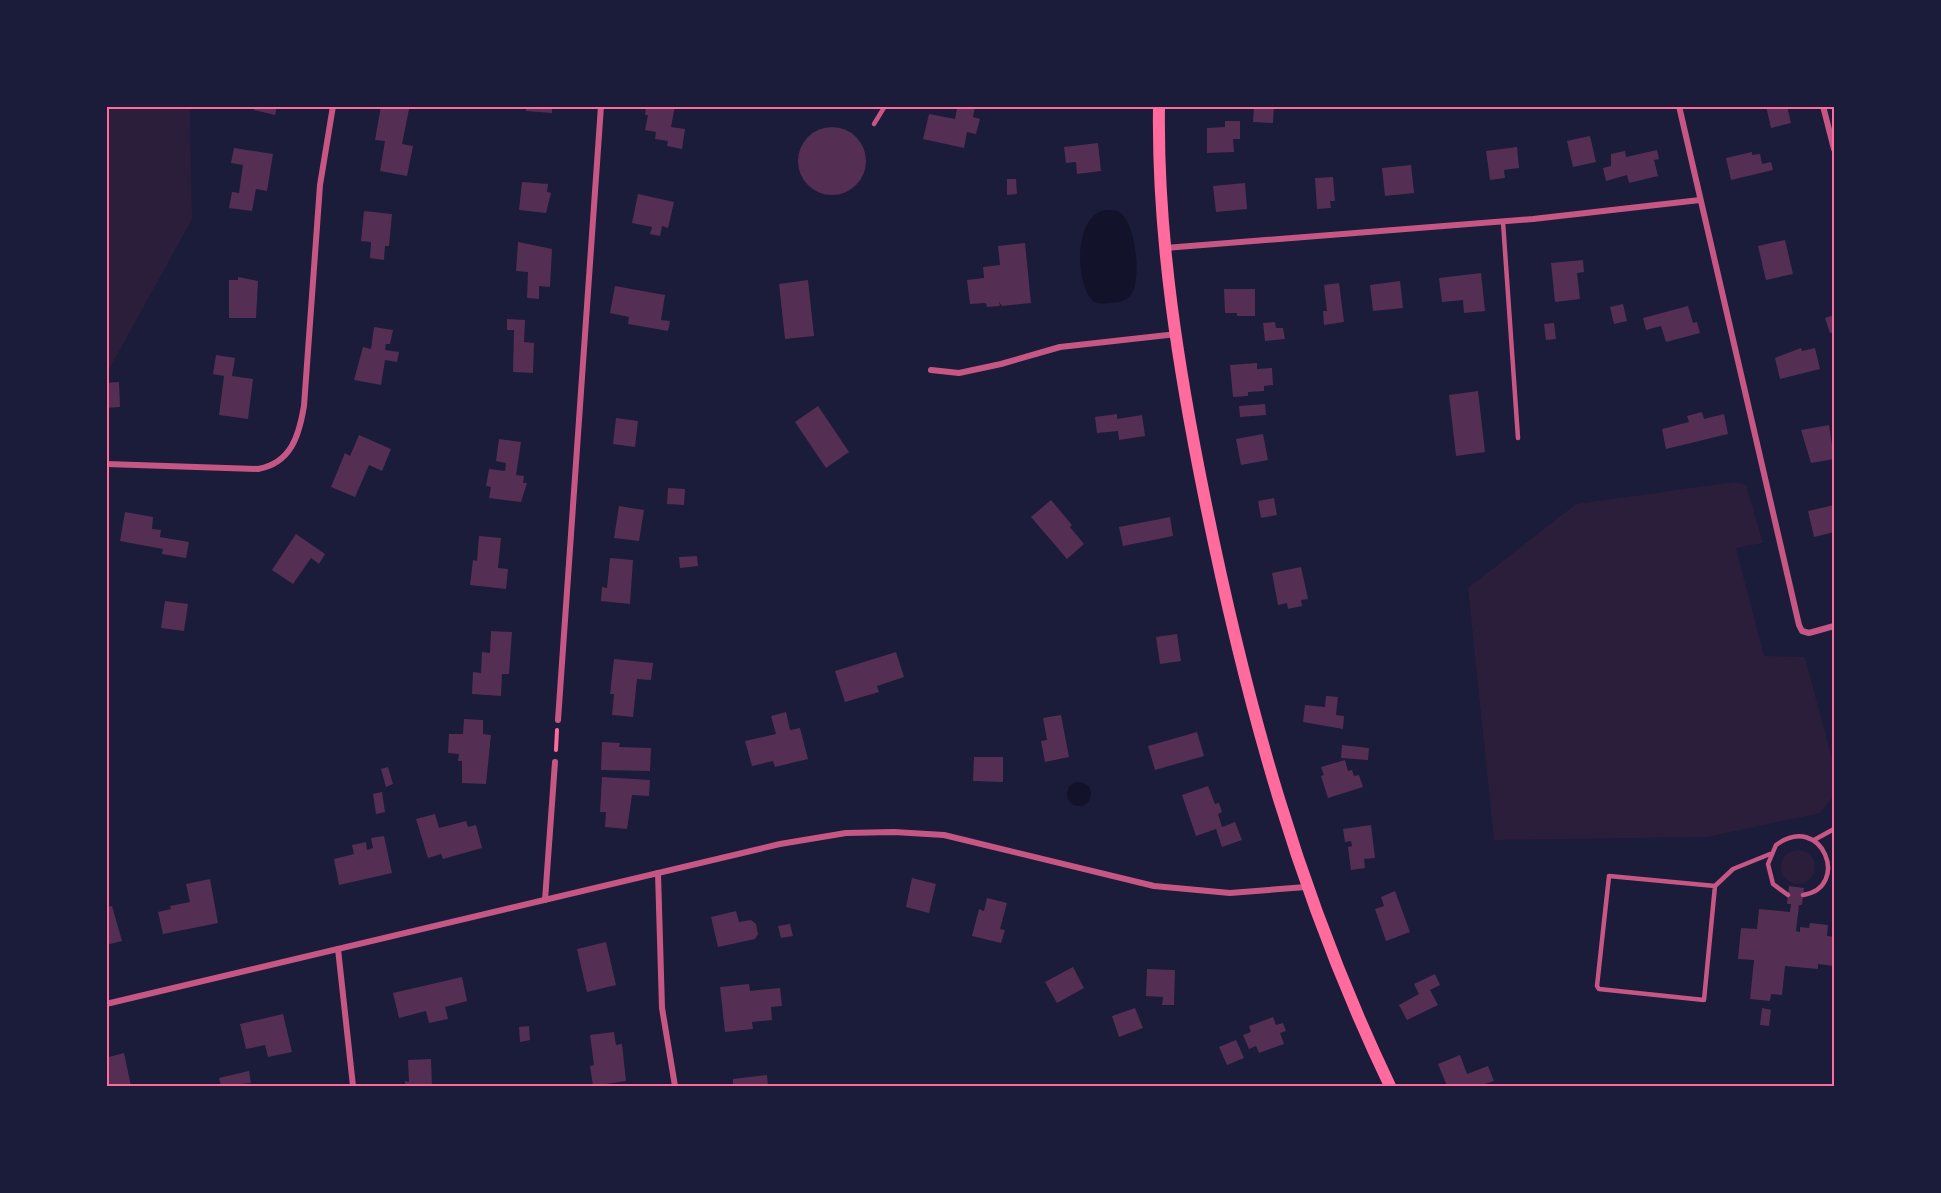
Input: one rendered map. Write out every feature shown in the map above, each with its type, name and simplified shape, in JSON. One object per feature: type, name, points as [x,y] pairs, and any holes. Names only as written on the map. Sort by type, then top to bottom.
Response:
[{"type":"main road","points":[[1159,106],[1165,248],[1177,334],[1192,433],[1246,684],[1306,887],[1324,939],[1390,1086]]},
{"type":"street","points":[[106,464],[258,469],[278,462],[292,447],[298,436],[304,406],[319,195],[333,106]]},
{"type":"street","points":[[558,720],[601,106]]},
{"type":"street","points":[[1678,106],[1802,631],[1809,633],[1834,628]]},
{"type":"street","points":[[1823,106],[1834,149]]},
{"type":"street","points":[[1165,248],[1503,222],[1700,200]]},
{"type":"street","points":[[931,370],[959,373],[1001,364],[1060,346],[1177,334]]},
{"type":"street","points":[[545,900],[555,762]]},
{"type":"street","points":[[106,1004],[780,844],[846,833],[894,832],[944,835],[1154,886],[1230,893],[1306,887]]},
{"type":"street","points":[[658,873],[662,1008],[675,1086]]},
{"type":"street","points":[[338,949],[353,1086]]},
{"type":"lane","points":[[874,124],[885,106]]},
{"type":"lane","points":[[1503,222],[1518,438]]},
{"type":"lane","points":[[1814,840],[1834,829]]},
{"type":"lane","points":[[1715,886],[1609,876],[1597,986],[1599,989],[1704,1000],[1715,886],[1733,869],[1770,854],[1784,839],[1794,836],[1814,840],[1826,855],[1827,874],[1817,890],[1803,895]]},
{"type":"lane","points":[[1770,854],[1768,875],[1773,884],[1788,895]]},
{"type":"path","points":[[555,762],[558,720]]},
{"type":"shaded area","points":[[107,106],[190,107],[192,219],[107,373]]},
{"type":"shaded area","points":[[1106,210],[1119,212],[1130,227],[1136,252],[1136,277],[1131,295],[1126,299],[1097,303],[1090,297],[1084,286],[1080,256],[1086,226],[1094,215]]},
{"type":"shaded area","points":[[1735,482],[1746,485],[1763,543],[1736,548],[1764,656],[1805,657],[1834,767],[1833,797],[1820,813],[1707,837],[1494,840],[1468,588],[1576,504]]},
{"type":"shaded area","points":[[1079,782],[1087,786],[1091,794],[1087,802],[1079,806],[1071,802],[1067,794],[1071,786]]},
{"type":"shaded area","points":[[1798,850],[1810,855],[1815,867],[1810,879],[1798,884],[1786,879],[1781,867],[1786,855]]},
{"type":"building","points":[[255,106],[277,106],[275,115],[254,110]]},
{"type":"building","points":[[381,106],[409,109],[402,144],[413,146],[407,176],[380,171],[385,141],[375,140]]},
{"type":"building","points":[[526,106],[552,106],[552,113],[526,111]]},
{"type":"building","points":[[675,106],[671,127],[685,129],[682,149],[667,146],[668,141],[655,139],[656,132],[645,130],[648,115],[645,115],[646,107]]},
{"type":"building","points":[[955,106],[975,106],[973,117],[980,119],[976,134],[967,132],[964,148],[923,139],[929,114],[955,119],[957,109]]},
{"type":"building","points":[[1254,106],[1274,106],[1273,123],[1253,122]]},
{"type":"building","points":[[1766,106],[1787,106],[1791,123],[1771,128]]},
{"type":"building","points":[[1225,121],[1240,121],[1240,139],[1233,139],[1234,152],[1207,153],[1207,128],[1225,127]]},
{"type":"building","points":[[825,127],[839,127],[851,132],[861,142],[866,161],[861,180],[851,190],[839,195],[825,195],[813,190],[803,180],[798,168],[798,154],[803,142],[813,132]]},
{"type":"building","points":[[1590,136],[1596,162],[1573,167],[1567,141]]},
{"type":"building","points":[[1098,143],[1101,171],[1077,174],[1076,162],[1066,163],[1064,147]]},
{"type":"building","points":[[1517,147],[1519,168],[1504,170],[1505,178],[1490,180],[1486,151]]},
{"type":"building","points":[[234,148],[273,154],[267,191],[256,189],[252,211],[229,208],[232,192],[239,193],[243,165],[231,163]]},
{"type":"building","points":[[1657,150],[1659,159],[1654,160],[1658,176],[1629,183],[1627,175],[1606,181],[1603,168],[1611,166],[1611,154],[1625,151],[1626,157]]},
{"type":"building","points":[[1752,152],[1752,155],[1760,154],[1762,164],[1771,162],[1773,170],[1731,180],[1726,158]]},
{"type":"building","points":[[1411,165],[1414,193],[1385,196],[1382,168]]},
{"type":"building","points":[[1333,177],[1335,201],[1330,201],[1331,208],[1317,209],[1315,178]]},
{"type":"building","points":[[1007,179],[1016,179],[1017,194],[1007,195]]},
{"type":"building","points":[[522,182],[548,184],[547,192],[551,193],[546,213],[519,210]]},
{"type":"building","points":[[1245,183],[1247,209],[1216,212],[1213,186]]},
{"type":"building","points":[[638,194],[674,202],[668,228],[662,226],[660,236],[650,234],[652,227],[632,223]]},
{"type":"building","points":[[364,211],[392,214],[389,246],[385,246],[384,260],[370,258],[371,242],[361,241]]},
{"type":"building","points":[[1785,240],[1793,274],[1766,280],[1758,246]]},
{"type":"building","points":[[518,242],[552,249],[550,287],[539,286],[539,299],[527,298],[528,272],[516,271]]},
{"type":"building","points":[[1025,243],[1031,303],[1002,306],[999,302],[1000,306],[987,307],[986,303],[970,304],[967,280],[984,278],[983,267],[1000,265],[998,246]]},
{"type":"building","points":[[1583,260],[1584,272],[1577,273],[1580,299],[1555,302],[1551,263]]},
{"type":"building","points":[[1481,273],[1485,311],[1464,313],[1463,300],[1442,302],[1439,278]]},
{"type":"building","points":[[238,277],[258,281],[256,318],[229,318],[229,280],[238,280]]},
{"type":"building","points":[[808,280],[814,336],[785,339],[779,284]]},
{"type":"building","points":[[1400,281],[1403,308],[1373,311],[1370,285]]},
{"type":"building","points":[[1339,283],[1344,322],[1324,325],[1323,311],[1327,311],[1324,285]]},
{"type":"building","points":[[615,286],[665,295],[661,320],[670,321],[668,331],[628,324],[629,317],[610,313]]},
{"type":"building","points":[[1224,289],[1255,289],[1255,316],[1225,313]]},
{"type":"building","points":[[1623,304],[1627,321],[1614,324],[1610,307]]},
{"type":"building","points":[[1688,306],[1693,323],[1697,322],[1700,333],[1666,342],[1661,326],[1646,330],[1643,318]]},
{"type":"building","points":[[1834,315],[1834,332],[1830,333],[1825,318]]},
{"type":"building","points":[[507,319],[525,320],[524,342],[534,343],[533,373],[513,372],[514,330],[507,330]]},
{"type":"building","points":[[1275,322],[1276,328],[1283,328],[1285,339],[1265,341],[1263,323]]},
{"type":"building","points":[[1554,323],[1556,339],[1546,340],[1544,324]]},
{"type":"building","points":[[374,327],[393,330],[390,344],[386,344],[385,350],[399,352],[397,362],[385,360],[381,385],[354,380],[363,347],[371,349]]},
{"type":"building","points":[[1801,348],[1802,351],[1815,348],[1820,369],[1780,379],[1775,358]]},
{"type":"building","points":[[216,355],[235,358],[232,376],[253,379],[248,419],[219,415],[224,376],[213,374]]},
{"type":"building","points":[[1257,363],[1257,369],[1272,368],[1273,385],[1264,386],[1264,391],[1248,392],[1248,396],[1233,397],[1230,365]]},
{"type":"building","points":[[119,382],[120,407],[106,408],[106,383]]},
{"type":"building","points":[[1478,391],[1485,452],[1456,456],[1449,395]]},
{"type":"building","points":[[1265,404],[1266,415],[1240,417],[1239,406]]},
{"type":"building","points":[[818,406],[849,452],[826,468],[795,422]]},
{"type":"building","points":[[1702,412],[1704,419],[1724,414],[1728,434],[1666,449],[1662,429],[1689,422],[1687,416]]},
{"type":"building","points":[[1117,414],[1117,419],[1142,415],[1145,436],[1119,440],[1118,431],[1097,433],[1095,417]]},
{"type":"building","points":[[616,418],[638,421],[635,447],[613,444]]},
{"type":"building","points":[[1829,425],[1834,459],[1811,463],[1801,430]]},
{"type":"building","points":[[1263,434],[1268,460],[1241,465],[1236,439]]},
{"type":"building","points":[[359,435],[391,449],[382,471],[369,465],[355,497],[331,487],[345,453],[350,456]]},
{"type":"building","points":[[499,439],[521,442],[516,475],[524,476],[523,483],[527,483],[521,502],[489,498],[491,487],[486,486],[489,469],[505,471],[506,463],[496,461]]},
{"type":"building","points":[[668,488],[685,489],[684,505],[667,504]]},
{"type":"building","points":[[1274,498],[1277,515],[1261,518],[1258,501]]},
{"type":"building","points":[[1051,500],[1072,525],[1070,527],[1084,544],[1067,559],[1031,517]]},
{"type":"building","points":[[1834,505],[1834,532],[1814,537],[1808,511]]},
{"type":"building","points":[[619,506],[644,510],[639,541],[614,538]]},
{"type":"building","points":[[125,512],[153,517],[152,529],[161,530],[160,537],[189,542],[186,558],[162,554],[163,549],[120,541]]},
{"type":"building","points":[[1170,517],[1173,536],[1123,546],[1119,527]]},
{"type":"building","points":[[296,534],[325,554],[319,564],[311,558],[293,584],[272,570]]},
{"type":"building","points":[[479,536],[501,538],[498,568],[508,569],[506,589],[470,585],[473,560],[477,561]]},
{"type":"building","points":[[697,556],[698,566],[680,568],[679,557]]},
{"type":"building","points":[[610,558],[633,560],[630,604],[601,601],[602,587],[607,588]]},
{"type":"building","points":[[1301,567],[1308,599],[1301,600],[1302,606],[1288,609],[1287,603],[1278,605],[1272,573]]},
{"type":"building","points":[[165,601],[188,604],[184,631],[161,628]]},
{"type":"building","points":[[491,631],[512,632],[509,674],[502,674],[501,696],[472,694],[473,672],[481,673],[482,652],[490,653]]},
{"type":"building","points":[[1177,634],[1181,661],[1160,664],[1156,637]]},
{"type":"building","points":[[896,652],[904,677],[877,686],[879,692],[845,702],[835,671]]},
{"type":"building","points":[[614,659],[653,663],[651,680],[637,679],[633,717],[612,715],[614,694],[610,694]]},
{"type":"building","points":[[1326,696],[1338,697],[1336,715],[1344,716],[1343,729],[1303,722],[1305,705],[1325,707]]},
{"type":"building","points":[[786,712],[790,730],[800,728],[808,759],[775,767],[773,761],[752,766],[745,741],[776,734],[771,716]]},
{"type":"building","points":[[1061,715],[1069,757],[1045,762],[1041,741],[1047,740],[1043,718]]},
{"type":"building","points":[[464,719],[483,720],[483,734],[491,735],[486,784],[462,783],[462,761],[458,761],[459,754],[448,753],[449,734],[463,734]]},
{"type":"building","points":[[1197,732],[1204,756],[1155,770],[1148,746]]},
{"type":"building","points":[[602,742],[620,743],[619,747],[651,748],[650,771],[601,770]]},
{"type":"building","points":[[1342,745],[1369,748],[1368,760],[1341,758]]},
{"type":"building","points":[[974,757],[1003,757],[1003,782],[973,781]]},
{"type":"building","points":[[1345,760],[1348,771],[1352,770],[1354,776],[1359,775],[1363,787],[1328,798],[1321,776],[1324,775],[1321,767]]},
{"type":"building","points":[[388,767],[393,784],[386,787],[381,769]]},
{"type":"building","points":[[602,777],[650,780],[649,796],[632,795],[627,829],[605,827],[606,812],[600,812]]},
{"type":"building","points":[[1208,786],[1215,804],[1219,803],[1222,812],[1218,814],[1222,827],[1235,822],[1242,840],[1222,847],[1216,829],[1196,836],[1182,795]]},
{"type":"building","points":[[382,792],[385,812],[376,814],[373,794]]},
{"type":"building","points":[[435,814],[439,828],[466,821],[468,827],[476,825],[482,848],[443,859],[441,854],[428,858],[416,819]]},
{"type":"building","points":[[1371,825],[1375,858],[1364,859],[1365,868],[1351,870],[1348,847],[1352,846],[1351,841],[1345,842],[1343,829]]},
{"type":"building","points":[[384,836],[392,873],[339,885],[334,859],[354,854],[352,845],[366,842],[367,850],[373,848],[371,838]]},
{"type":"building","points":[[912,878],[936,884],[929,913],[906,907]]},
{"type":"building","points":[[210,879],[218,923],[163,934],[158,912],[171,909],[170,906],[190,902],[186,884]]},
{"type":"building","points":[[1789,886],[1804,888],[1802,905],[1799,905],[1796,931],[1800,932],[1800,927],[1809,928],[1810,923],[1828,925],[1827,936],[1834,937],[1834,966],[1818,964],[1818,969],[1785,966],[1782,995],[1771,994],[1770,1001],[1750,999],[1754,960],[1738,959],[1741,928],[1757,929],[1759,909],[1790,912],[1791,904],[1787,904]]},
{"type":"building","points":[[1395,891],[1410,932],[1386,941],[1375,909],[1384,906],[1381,897]]},
{"type":"building","points":[[987,898],[1007,903],[1000,929],[1005,930],[1001,943],[972,936],[979,909],[984,911]]},
{"type":"building","points":[[112,906],[122,941],[106,945],[106,907]]},
{"type":"building","points":[[736,911],[739,922],[751,920],[756,924],[758,934],[755,939],[718,947],[711,917]]},
{"type":"building","points":[[790,924],[793,936],[781,938],[778,926]]},
{"type":"building","points":[[606,942],[616,985],[587,992],[577,949]]},
{"type":"building","points":[[1073,967],[1084,988],[1057,1003],[1045,982]]},
{"type":"building","points":[[1147,969],[1175,970],[1174,1005],[1162,1005],[1163,997],[1146,996]]},
{"type":"building","points":[[1435,974],[1440,985],[1430,990],[1438,1005],[1407,1020],[1399,1005],[1419,994],[1414,984]]},
{"type":"building","points":[[462,977],[467,1001],[445,1007],[448,1019],[429,1023],[426,1011],[399,1018],[393,993]]},
{"type":"building","points":[[749,984],[750,991],[780,988],[782,1006],[771,1007],[772,1020],[752,1022],[753,1029],[725,1032],[720,987]]},
{"type":"building","points":[[1135,1008],[1143,1028],[1119,1037],[1112,1016]]},
{"type":"building","points":[[1762,1008],[1771,1010],[1769,1026],[1760,1025]]},
{"type":"building","points":[[283,1014],[292,1052],[268,1057],[265,1045],[246,1049],[240,1024]]},
{"type":"building","points":[[1273,1017],[1276,1025],[1283,1023],[1286,1031],[1280,1033],[1284,1044],[1259,1053],[1256,1046],[1249,1049],[1243,1035],[1251,1032],[1249,1026]]},
{"type":"building","points":[[529,1026],[530,1040],[520,1042],[519,1027]]},
{"type":"building","points":[[614,1032],[616,1045],[622,1044],[626,1081],[593,1086],[590,1066],[594,1065],[590,1035]]},
{"type":"building","points":[[1236,1040],[1244,1058],[1227,1065],[1219,1047]]},
{"type":"building","points":[[107,1048],[109,1057],[124,1053],[131,1086],[106,1086]]},
{"type":"building","points":[[1460,1055],[1467,1074],[1488,1066],[1494,1081],[1479,1086],[1447,1086],[1438,1064]]},
{"type":"building","points":[[431,1059],[432,1086],[405,1086],[405,1081],[409,1082],[408,1060]]},
{"type":"building","points":[[249,1071],[251,1083],[221,1086],[219,1078]]},
{"type":"building","points":[[767,1075],[768,1086],[733,1086],[733,1079]]}]
